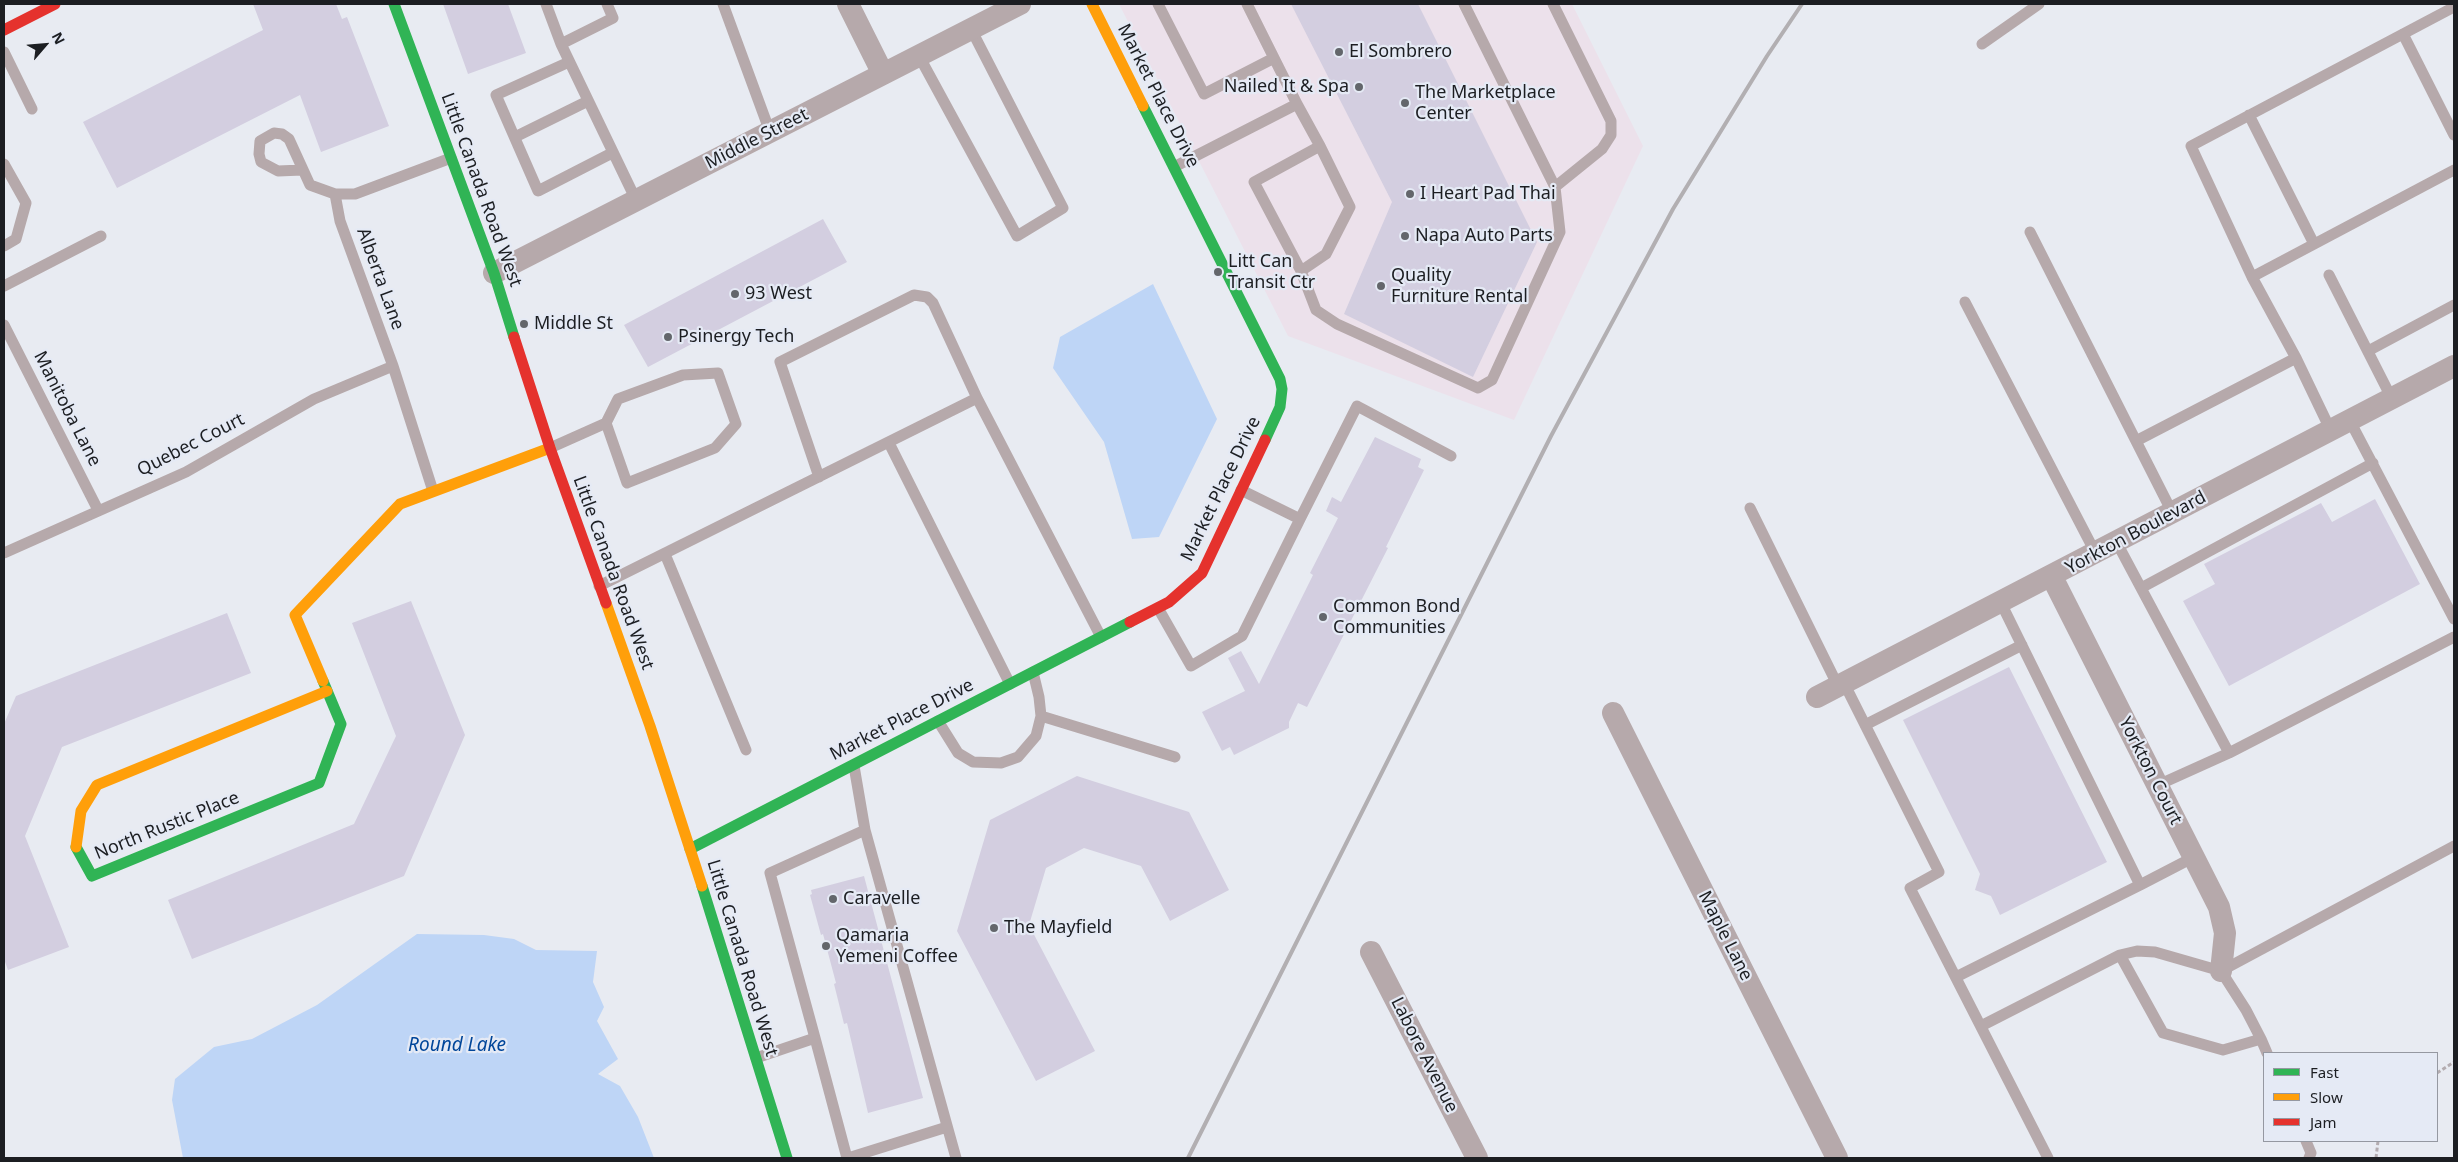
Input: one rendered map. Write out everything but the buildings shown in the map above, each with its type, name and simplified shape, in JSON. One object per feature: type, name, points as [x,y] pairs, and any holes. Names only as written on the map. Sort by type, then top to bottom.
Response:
[{"type":"street","points":[[4,30],[55,4]]},
{"type":"street","name":"Little Canada Road West","points":[[394,4],[494,273],[550,448],[650,726],[787,1158]]},
{"type":"street","points":[[848,4],[883,74]]},
{"type":"street","name":"Middle Street","points":[[494,273],[1020,4]]},
{"type":"street","name":"Market Place Drive","points":[[690,849],[1158,608],[1169,602],[1202,573],[1280,407],[1282,390],[1280,380],[1092,4]]},
{"type":"street","name":"Yorkton Boulevard","points":[[1817,697],[2052,577],[2454,366]]},
{"type":"street","name":"North Rustic Place","points":[[327,691],[97,785],[81,811],[76,846],[92,876],[319,783],[341,724],[295,615],[400,504],[550,448]]},
{"type":"street","name":"Yorkton Court","points":[[2052,577],[2219,907],[2225,933],[2221,971]]},
{"type":"street","name":"Maple Lane","points":[[1613,713],[1837,1158]]},
{"type":"street","name":"Labore Avenue","points":[[1371,952],[1477,1158]]},
{"type":"lane","points":[[546,4],[561,44],[636,200]]},
{"type":"lane","points":[[561,44],[613,18],[607,4]]},
{"type":"lane","points":[[723,4],[730,18],[770,132]]},
{"type":"lane","points":[[1158,4],[1204,94],[1274,58]]},
{"type":"lane","points":[[1247,4],[1350,207],[1326,254],[1301,271]]},
{"type":"lane","points":[[1320,146],[1254,182],[1301,271],[1316,310],[1337,324],[1478,388],[1492,380],[1560,232],[1555,187],[1464,4]]},
{"type":"lane","points":[[1553,4],[1611,121],[1611,135],[1602,149],[1555,187]]},
{"type":"lane","points":[[1982,44],[2039,4]]},
{"type":"lane","points":[[2454,7],[2191,146],[2252,277],[2296,358],[2341,426],[2373,464],[2454,619]]},
{"type":"lane","points":[[919,56],[1017,236],[1063,208],[971,29]]},
{"type":"lane","points":[[2403,34],[2454,135]]},
{"type":"lane","points":[[4,52],[32,108]]},
{"type":"lane","points":[[570,62],[496,95],[538,191],[612,153]]},
{"type":"lane","points":[[515,137],[588,101]]},
{"type":"lane","points":[[1174,167],[1297,104]]},
{"type":"lane","points":[[2248,115],[2314,244]]},
{"type":"lane","points":[[302,170],[310,185],[335,194],[355,194],[451,158]]},
{"type":"lane","points":[[4,164],[26,204],[16,239],[4,246]]},
{"type":"lane","points":[[2252,277],[2454,170]]},
{"type":"lane","name":"Alberta Lane","points":[[335,194],[340,221],[393,366],[433,491]]},
{"type":"lane","points":[[2030,232],[2173,514]]},
{"type":"lane","points":[[4,286],[101,236]]},
{"type":"lane","points":[[2328,275],[2392,399]]},
{"type":"lane","points":[[820,478],[780,362],[914,295],[927,296],[933,303],[977,398],[1102,637]]},
{"type":"lane","points":[[1965,302],[2096,554]]},
{"type":"lane","points":[[2368,351],[2454,305]]},
{"type":"lane","name":"Manitoba Lane","points":[[4,324],[98,510]]},
{"type":"lane","points":[[2136,441],[2296,358]]},
{"type":"lane","name":"Quebec Court","points":[[4,552],[186,472],[314,398],[393,366]]},
{"type":"lane","points":[[550,448],[606,422],[618,399],[683,375],[718,373],[736,424],[715,448],[627,483],[606,422]]},
{"type":"lane","points":[[599,586],[820,478],[977,398]]},
{"type":"lane","points":[[1158,608],[1192,666],[1242,636],[1357,406],[1452,456]]},
{"type":"lane","points":[[889,443],[1010,684]]},
{"type":"lane","points":[[2141,588],[2373,464]]},
{"type":"lane","points":[[1241,490],[1300,519]]},
{"type":"lane","points":[[1750,508],[1841,684],[1865,725],[1939,872],[1910,888],[2048,1158]]},
{"type":"lane","points":[[2117,543],[2228,753]]},
{"type":"lane","points":[[665,554],[746,750]]},
{"type":"lane","points":[[2001,603],[2140,885]]},
{"type":"lane","points":[[2158,785],[2228,753],[2454,638]]},
{"type":"lane","points":[[1865,725],[2022,645]]},
{"type":"lane","points":[[938,721],[958,753],[973,762],[994,763],[1018,757],[1028,748],[1036,736],[1041,716],[1033,672]]},
{"type":"lane","points":[[1041,716],[1175,757]]},
{"type":"lane","points":[[854,765],[865,830],[956,1158]]},
{"type":"lane","points":[[865,830],[770,873],[848,1158],[947,1127]]},
{"type":"lane","points":[[2221,971],[2454,846]]},
{"type":"lane","points":[[1956,977],[2194,857]]},
{"type":"lane","points":[[1981,1026],[2120,955],[2137,951],[2156,952],[2221,971],[2246,1010],[2267,1052]]},
{"type":"lane","points":[[2120,955],[2162,1032],[2223,1050],[2261,1039]]},
{"type":"lane","points":[[756,1058],[815,1038]]},
{"type":"lane","points":[[2306,1142],[2311,1153],[2309,1158]]},
{"type":"path","points":[[2438,1072],[2454,1062]]},
{"type":"path","points":[[2376,1158],[2378,1142]]},
{"type":"shaded area","points":[[1119,4],[1572,4],[1643,146],[1514,420],[1288,336]]},
{"type":"water","points":[[1153,284],[1217,419],[1159,537],[1132,539],[1104,442],[1053,368],[1060,337]]},
{"type":"water","name":"Round Lake","points":[[417,934],[484,935],[514,939],[536,950],[597,951],[593,982],[604,1007],[597,1021],[618,1059],[598,1074],[620,1086],[638,1117],[654,1158],[183,1158],[172,1100],[175,1079],[214,1047],[252,1039],[317,1005]]},
{"type":"railway","points":[[1188,1158],[1551,436],[1673,209],[1767,56],[1802,4]]},
{"type":"traffic: fast","points":[[394,4],[494,273],[514,337]]},
{"type":"traffic: fast","points":[[1143,106],[1280,379],[1282,389],[1280,407],[1265,440]]},
{"type":"traffic: fast","points":[[690,849],[1130,622]]},
{"type":"traffic: fast","points":[[76,847],[92,876],[319,783],[341,724],[323,681]]},
{"type":"traffic: fast","points":[[702,886],[787,1158]]},
{"type":"traffic: slow","points":[[1092,4],[1143,106]]},
{"type":"traffic: slow","points":[[323,681],[295,615],[400,504],[550,448]]},
{"type":"traffic: slow","points":[[606,603],[650,726],[702,886]]},
{"type":"traffic: slow","points":[[76,847],[81,811],[97,785],[327,691]]},
{"type":"traffic: jam","points":[[4,30],[55,4]]},
{"type":"traffic: jam","points":[[514,337],[550,448],[606,603]]},
{"type":"traffic: jam","points":[[1130,622],[1169,602],[1202,573],[1265,440]]},
{"type":"place","name":"El Sombrero","points":[[1339,52]]},
{"type":"place","name":"Nailed It & Spa","points":[[1359,87]]},
{"type":"place","name":"The Marketplace Center","points":[[1405,103]]},
{"type":"place","name":"I Heart Pad Thai","points":[[1410,194]]},
{"type":"place","name":"Napa Auto Parts","points":[[1405,236]]},
{"type":"place","name":"Litt Can Transit Ctr","points":[[1218,272]]},
{"type":"place","name":"Quality Furniture Rental","points":[[1381,286]]},
{"type":"place","name":"93 West","points":[[735,294]]},
{"type":"place","name":"Middle St","points":[[524,324]]},
{"type":"place","name":"Psinergy Tech","points":[[668,337]]},
{"type":"place","name":"Common Bond Communities","points":[[1323,617]]},
{"type":"place","name":"Caravelle","points":[[833,899]]},
{"type":"place","name":"The Mayfield","points":[[994,928]]},
{"type":"place","name":"Qamaria Yemeni Coffee","points":[[826,946]]}]
